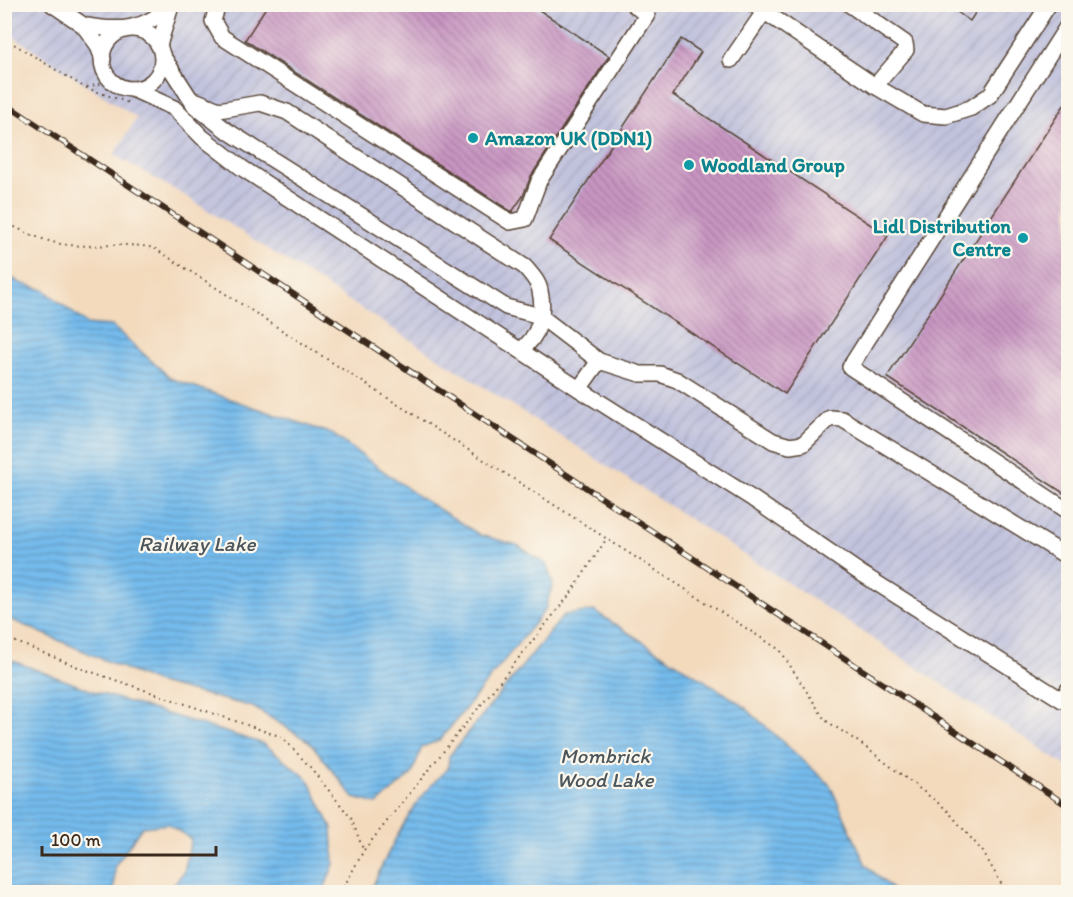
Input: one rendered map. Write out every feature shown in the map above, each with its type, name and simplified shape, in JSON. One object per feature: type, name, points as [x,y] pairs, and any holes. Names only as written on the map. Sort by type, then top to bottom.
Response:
[{"type":"street","points":[[52,4],[83,25],[97,44],[105,67],[122,87],[132,89],[174,108],[202,137],[242,168],[579,389],[654,435],[858,572],[1062,700],[1068,690]]},
{"type":"street","points":[[218,4],[213,21],[222,37],[510,222],[525,219],[539,181],[647,15],[633,4]]},
{"type":"street","points":[[849,4],[905,43],[906,50],[875,86]]},
{"type":"street","points":[[731,60],[758,8],[875,86],[923,114],[946,116],[971,108],[990,95],[1049,4]]},
{"type":"street","points":[[105,67],[107,44],[124,30],[145,24],[171,5]]},
{"type":"street","points":[[132,89],[151,82],[162,65],[160,50],[171,5]]},
{"type":"street","points":[[83,25],[144,32],[160,50],[195,106],[226,130],[506,307],[540,316],[599,362],[640,374],[660,374],[677,380],[757,433],[790,446],[803,444],[830,418],[842,419],[1068,556]]},
{"type":"street","points":[[1068,26],[850,367],[1068,511]]},
{"type":"street","points":[[187,96],[219,110],[260,103],[288,112],[525,267],[540,290],[540,316],[539,329],[531,343],[520,350]]},
{"type":"street","points":[[579,389],[599,362]]},
{"type":"path","points":[[4,38],[84,87],[140,104]]},
{"type":"path","points":[[84,87],[104,83],[105,67]]},
{"type":"path","points":[[4,221],[20,231],[62,244],[137,244],[154,248],[780,650],[825,720],[860,743],[946,809],[983,852],[1006,892]]},
{"type":"path","points":[[341,892],[364,850],[571,593],[607,538]]},
{"type":"path","points":[[4,637],[83,669],[282,737],[310,767],[351,818],[364,850]]},
{"type":"shaded area","points":[[4,5],[1068,5],[1068,767],[693,521],[184,195],[114,155],[137,118],[5,31]]},
{"type":"water","name":"Railway Lake","points":[[4,273],[20,283],[44,290],[87,324],[112,326],[172,379],[332,434],[421,498],[480,535],[517,545],[546,564],[553,583],[545,610],[440,740],[422,747],[412,774],[377,804],[354,798],[310,742],[253,707],[155,682],[5,617]]},
{"type":"water","name":"Mombrick Wood Lake","points":[[594,611],[740,703],[830,785],[866,865],[895,892],[370,892],[393,843],[413,810],[435,781],[448,769],[449,756],[564,615]]},
{"type":"water","points":[[5,658],[96,692],[264,744],[308,779],[332,828],[334,864],[323,892],[167,892],[184,872],[191,839],[168,824],[142,827],[115,866],[114,892],[8,892],[4,855]]},
{"type":"building","name":"Amazon UK (DDN1)","points":[[268,4],[530,4],[609,56],[531,176],[523,196],[512,212],[245,40]]},
{"type":"building","points":[[946,4],[981,4],[970,21]]},
{"type":"building","name":"Woodland Group","points":[[681,39],[701,52],[673,95],[888,236],[785,394],[549,240]]},
{"type":"building","name":"Lidl Distribution Centre","points":[[1068,99],[1068,496],[887,377]]},
{"type":"railway","points":[[4,103],[1068,806]]},
{"type":"place","name":"Amazon UK (DDN1)","points":[[473,138]]},
{"type":"place","name":"Woodland Group","points":[[689,165]]},
{"type":"place","name":"Lidl Distribution Centre","points":[[1023,238]]}]
